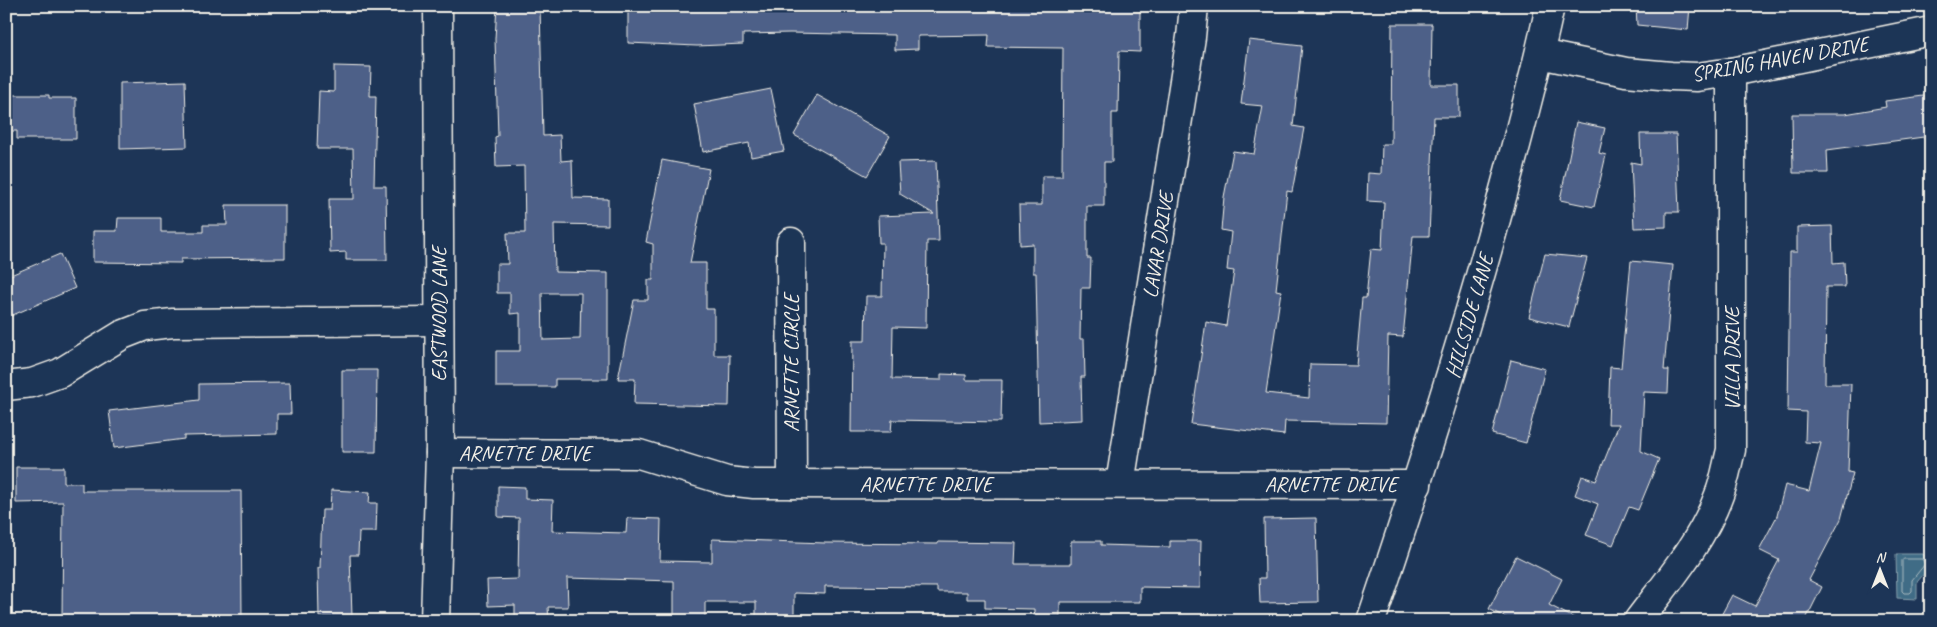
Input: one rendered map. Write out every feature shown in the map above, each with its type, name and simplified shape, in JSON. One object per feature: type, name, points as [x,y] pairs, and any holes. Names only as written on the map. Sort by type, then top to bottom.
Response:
[{"type":"street","name":"EASTWOOD LANE","points":[[435,621],[440,453],[438,6]]},
{"type":"street","name":"LAVAR DRIVE","points":[[1120,484],[1190,46],[1194,6]]},
{"type":"street","name":"HILLSIDE LANE","points":[[1371,621],[1417,485],[1483,271],[1540,54],[1550,6]]},
{"type":"street","name":"SPRING HAVEN DRIVE","points":[[1540,54],[1626,72],[1697,76],[1730,72],[1931,31]]},
{"type":"street","name":"VILLA DRIVE","points":[[1638,621],[1699,536],[1720,494],[1730,450],[1730,72]]},
{"type":"street","name":"ARNETTE CIRCLE","points":[[791,242],[792,484]]},
{"type":"street","points":[[6,386],[32,383],[60,373],[122,335],[145,326],[173,323],[439,321]]},
{"type":"street","name":"ARNETTE DRIVE","points":[[440,453],[638,454],[727,481],[754,484],[1417,485]]},
{"type":"water","points":[[1896,554],[1923,554],[1928,559],[1929,568],[1917,582],[1917,599],[1897,598]]},
{"type":"building","points":[[497,6],[540,6],[543,136],[560,135],[561,161],[572,160],[573,198],[608,199],[608,225],[554,224],[555,272],[608,273],[608,379],[555,379],[555,387],[496,387],[496,351],[520,351],[520,313],[510,314],[510,293],[497,293],[497,264],[508,264],[507,233],[525,233],[524,166],[496,167],[495,137],[498,136],[495,39]],"holes":[[[542,293],[581,293],[580,339],[543,340]]]},
{"type":"building","points":[[628,6],[1140,6],[1140,52],[1119,51],[1118,113],[1112,113],[1112,162],[1104,162],[1104,206],[1087,206],[1087,258],[1091,258],[1090,288],[1081,288],[1080,339],[1084,339],[1085,377],[1081,377],[1082,420],[1039,422],[1036,273],[1033,273],[1033,244],[1020,245],[1019,205],[1042,205],[1042,176],[1062,176],[1063,48],[988,47],[989,35],[918,36],[918,49],[895,50],[895,35],[743,34],[743,44],[697,46],[628,43]]},
{"type":"building","points":[[1636,6],[1690,6],[1688,30],[1637,25]]},
{"type":"building","points":[[1392,24],[1432,24],[1431,85],[1459,85],[1459,117],[1434,117],[1429,236],[1413,236],[1403,337],[1388,336],[1386,423],[1285,421],[1284,435],[1191,424],[1206,322],[1226,326],[1234,271],[1227,270],[1231,232],[1221,230],[1224,197],[1233,151],[1254,154],[1263,106],[1241,104],[1249,40],[1302,46],[1293,126],[1304,128],[1292,192],[1287,191],[1276,290],[1281,291],[1266,393],[1309,398],[1310,364],[1356,365],[1362,298],[1366,298],[1371,249],[1382,250],[1384,202],[1367,201],[1368,173],[1381,174],[1382,144],[1391,144]]},
{"type":"building","points":[[334,66],[371,67],[370,96],[376,96],[374,186],[386,186],[387,260],[346,260],[346,252],[330,253],[329,199],[354,199],[353,149],[317,149],[319,91],[334,92]]},
{"type":"building","points":[[185,81],[187,147],[120,149],[120,83]]},
{"type":"building","points":[[771,89],[784,151],[751,157],[749,143],[703,152],[694,104]]},
{"type":"building","points":[[6,95],[49,95],[49,98],[76,98],[76,139],[17,139],[17,131],[6,131]]},
{"type":"building","points":[[817,95],[890,136],[867,176],[794,135]]},
{"type":"building","points":[[1931,95],[1931,136],[1827,150],[1828,173],[1793,173],[1792,114],[1845,114],[1886,107],[1885,101]]},
{"type":"building","points":[[1576,122],[1605,128],[1599,153],[1606,155],[1594,207],[1560,200]]},
{"type":"building","points":[[1640,134],[1676,134],[1679,212],[1666,212],[1666,227],[1634,228],[1631,162],[1641,164]]},
{"type":"building","points":[[662,160],[709,169],[690,263],[706,263],[706,309],[714,309],[714,355],[730,355],[729,406],[634,404],[635,379],[618,379],[634,300],[648,300],[648,280],[653,280],[653,244],[646,242]]},
{"type":"building","points":[[936,161],[939,241],[927,241],[926,328],[893,327],[892,379],[941,380],[941,374],[966,375],[966,380],[1002,380],[1001,422],[892,420],[891,432],[851,432],[852,341],[865,341],[866,296],[882,296],[883,243],[879,243],[878,216],[934,214],[900,194],[898,162]]},
{"type":"building","points":[[226,205],[285,205],[285,258],[181,259],[181,263],[93,262],[93,231],[117,231],[118,218],[161,218],[161,232],[203,232],[203,225],[227,225]]},
{"type":"building","points":[[1832,226],[1833,263],[1844,262],[1845,287],[1826,287],[1825,384],[1851,384],[1848,472],[1853,473],[1841,519],[1809,580],[1822,587],[1805,621],[1718,621],[1732,595],[1755,606],[1779,560],[1759,550],[1777,516],[1785,485],[1809,491],[1821,443],[1805,442],[1806,412],[1788,411],[1790,252],[1797,252],[1797,227]]},
{"type":"building","points":[[60,254],[75,288],[6,318],[6,277]]},
{"type":"building","points":[[1545,254],[1587,258],[1569,327],[1529,317]]},
{"type":"building","points":[[1631,261],[1673,265],[1664,370],[1669,370],[1668,393],[1644,392],[1641,451],[1659,459],[1638,510],[1629,507],[1613,545],[1586,535],[1598,504],[1575,495],[1582,476],[1596,481],[1619,424],[1608,424],[1610,367],[1621,368]]},
{"type":"building","points":[[1511,360],[1545,369],[1526,443],[1492,434]]},
{"type":"building","points":[[342,370],[377,370],[376,452],[342,452]]},
{"type":"building","points":[[290,383],[291,414],[277,414],[277,434],[184,436],[184,439],[114,448],[109,411],[199,400],[199,384]]},
{"type":"building","points":[[16,467],[64,467],[64,483],[82,483],[82,491],[241,491],[242,621],[62,621],[63,502],[16,503]]},
{"type":"building","points":[[498,486],[525,487],[525,499],[553,500],[552,531],[626,533],[627,518],[661,519],[660,561],[712,562],[712,539],[825,543],[1016,543],[1015,564],[1071,564],[1071,541],[1101,541],[1101,545],[1170,547],[1170,541],[1201,541],[1200,588],[1140,587],[1140,602],[1060,602],[1060,616],[1034,616],[1034,609],[985,608],[985,599],[967,599],[967,592],[937,592],[937,587],[825,586],[825,594],[794,593],[794,616],[756,616],[756,602],[705,602],[705,621],[674,621],[674,581],[567,578],[568,607],[548,607],[549,621],[515,621],[515,605],[488,606],[487,580],[518,579],[519,518],[498,517]]},
{"type":"building","points":[[331,490],[370,492],[369,503],[377,503],[376,532],[359,532],[358,555],[350,555],[352,617],[319,617],[318,568],[320,568],[322,510],[330,510]]},
{"type":"building","points":[[1316,518],[1318,602],[1260,603],[1259,578],[1265,578],[1264,519]]},
{"type":"building","points":[[1516,556],[1562,579],[1549,605],[1580,621],[1512,621],[1489,609]]}]
